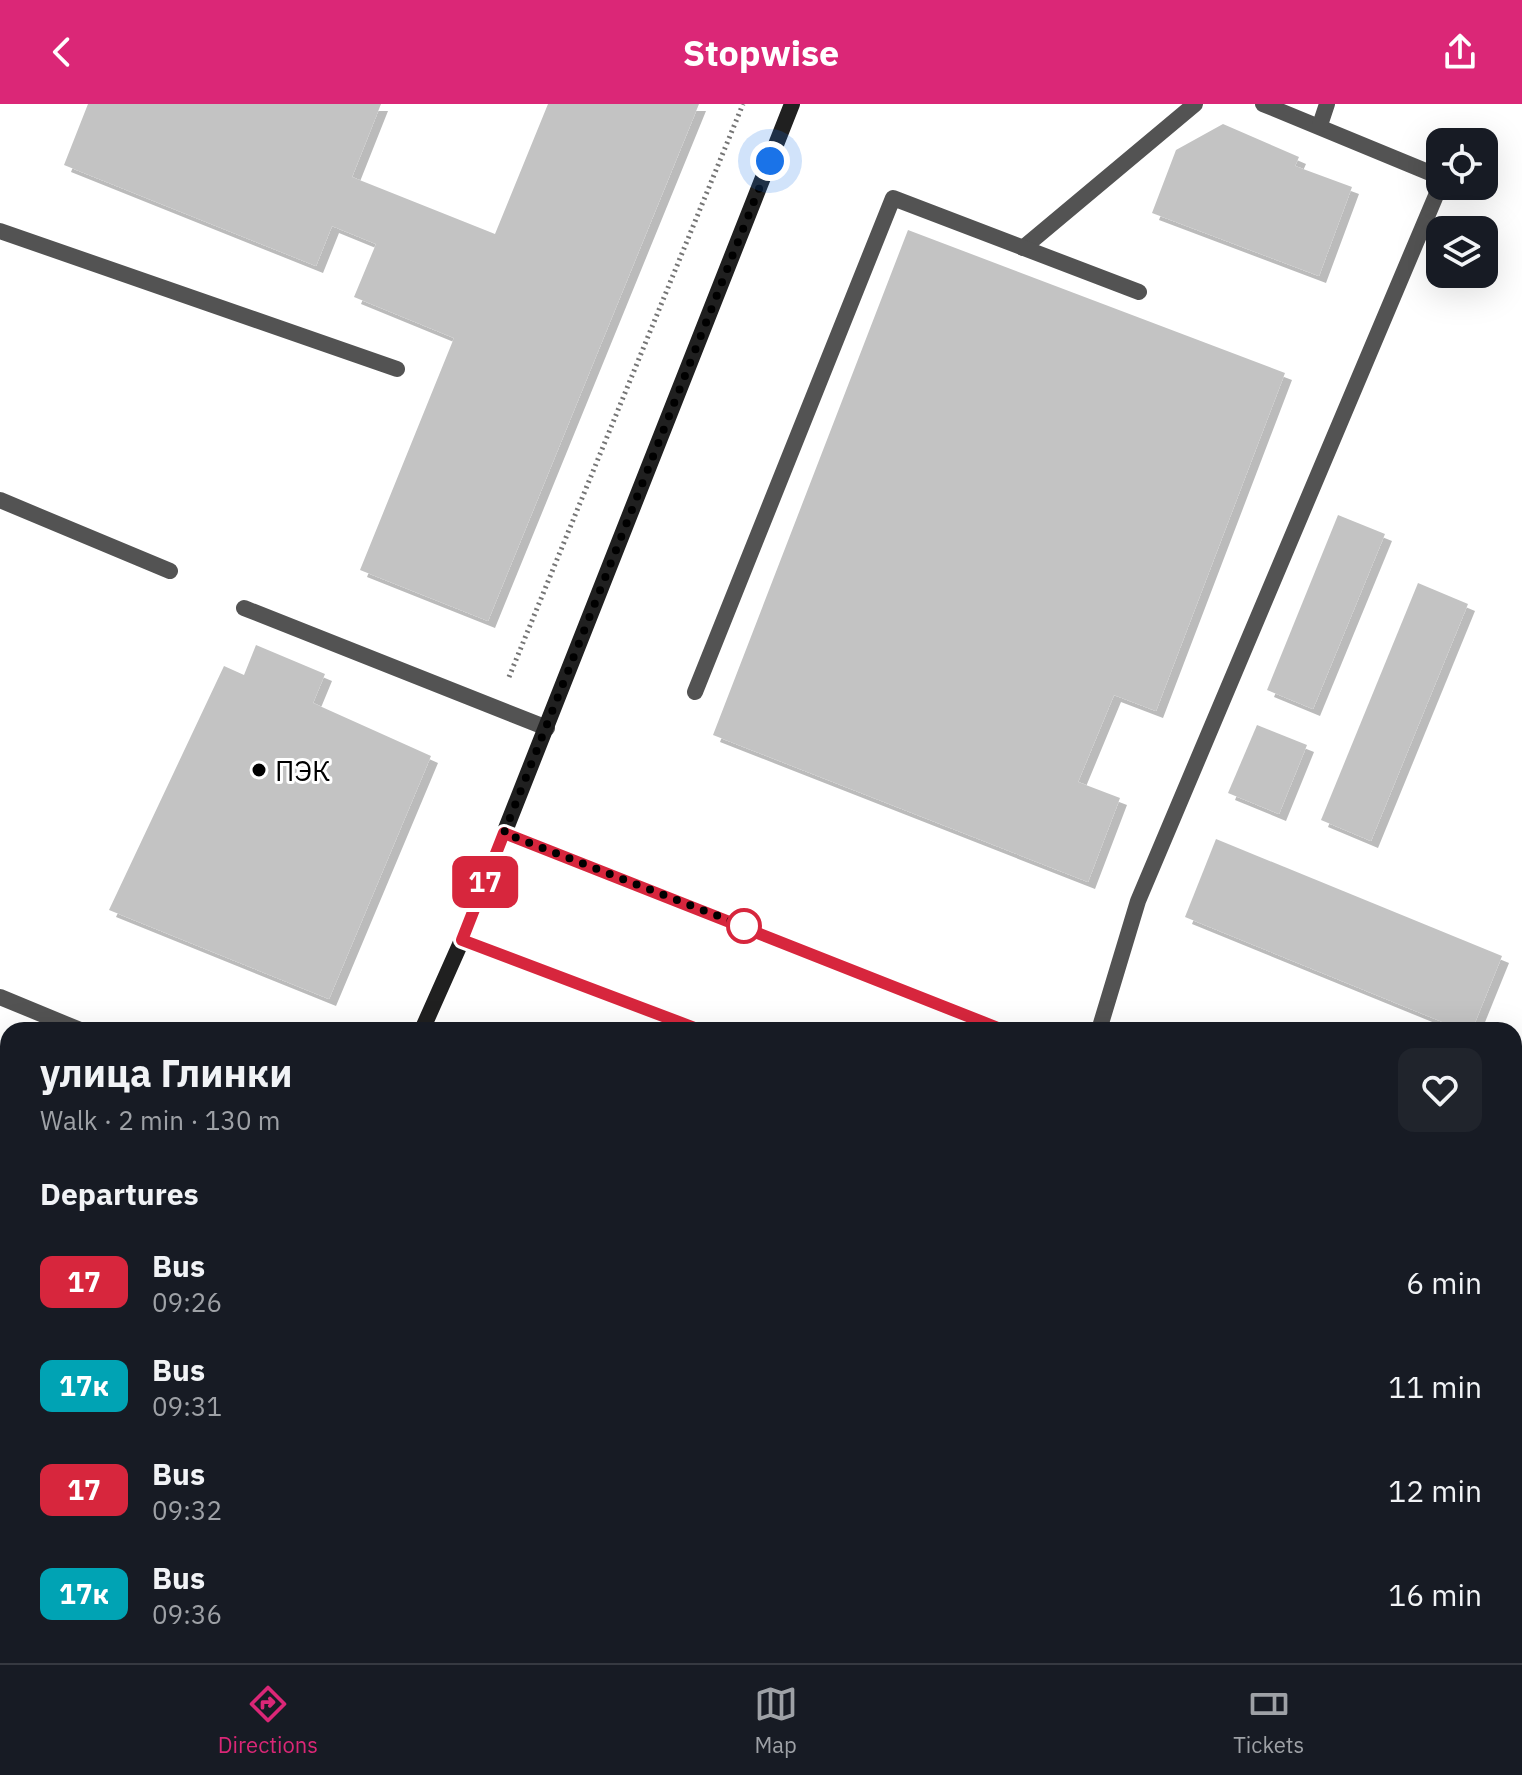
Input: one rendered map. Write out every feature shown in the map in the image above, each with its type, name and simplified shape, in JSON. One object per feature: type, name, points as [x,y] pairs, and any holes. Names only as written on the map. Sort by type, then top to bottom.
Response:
[{"type":"main road","points":[[426,1022],[547,728],[792,104]]},
{"type":"main road","points":[[504,833],[983,1022]]},
{"type":"main road","points":[[462,940],[679,1022]]},
{"type":"street","points":[[1023,248],[1195,104]]},
{"type":"street","points":[[1263,104],[1426,171]]},
{"type":"street","points":[[1320,125],[1327,104]]},
{"type":"street","points":[[695,692],[893,198],[1139,292]]},
{"type":"street","points":[[1101,1022],[1138,901],[1434,200]]},
{"type":"street","points":[[0,231],[397,369]]},
{"type":"street","points":[[0,500],[170,571]]},
{"type":"street","points":[[244,608],[547,728]]},
{"type":"street","points":[[0,997],[61,1022]]},
{"type":"path","points":[[509,677],[743,104]]},
{"type":"building","points":[[88,104],[381,104],[352,177],[495,234],[548,104],[699,104],[488,621],[360,570],[454,338],[354,297],[376,244],[332,226],[316,266],[64,165]]},
{"type":"building","points":[[1223,124],[1299,157],[1295,166],[1352,187],[1319,276],[1152,213],[1176,150]]},
{"type":"building","points":[[908,230],[1285,373],[1156,711],[1114,695],[1078,782],[1120,798],[1088,882],[713,735]]},
{"type":"building","points":[[1338,515],[1385,534],[1313,709],[1267,690]]},
{"type":"building","points":[[1418,583],[1468,604],[1371,841],[1321,820]]},
{"type":"building","points":[[256,645],[325,674],[313,703],[431,756],[329,999],[109,910],[224,666],[244,675]]},
{"type":"building","points":[[1257,725],[1307,745],[1279,814],[1228,793]]},
{"type":"building","points":[[1216,839],[1502,956],[1475,1022],[1442,1022],[1185,917]]},
{"type":"bus line","name":"17","points":[[680,1022],[462,940],[504,833],[983,1022]]},
{"type":"place","name":"ПЭК","points":[[259,770]]},
{"type":"route","points":[[744,926],[504,833],[770,161]]}]
